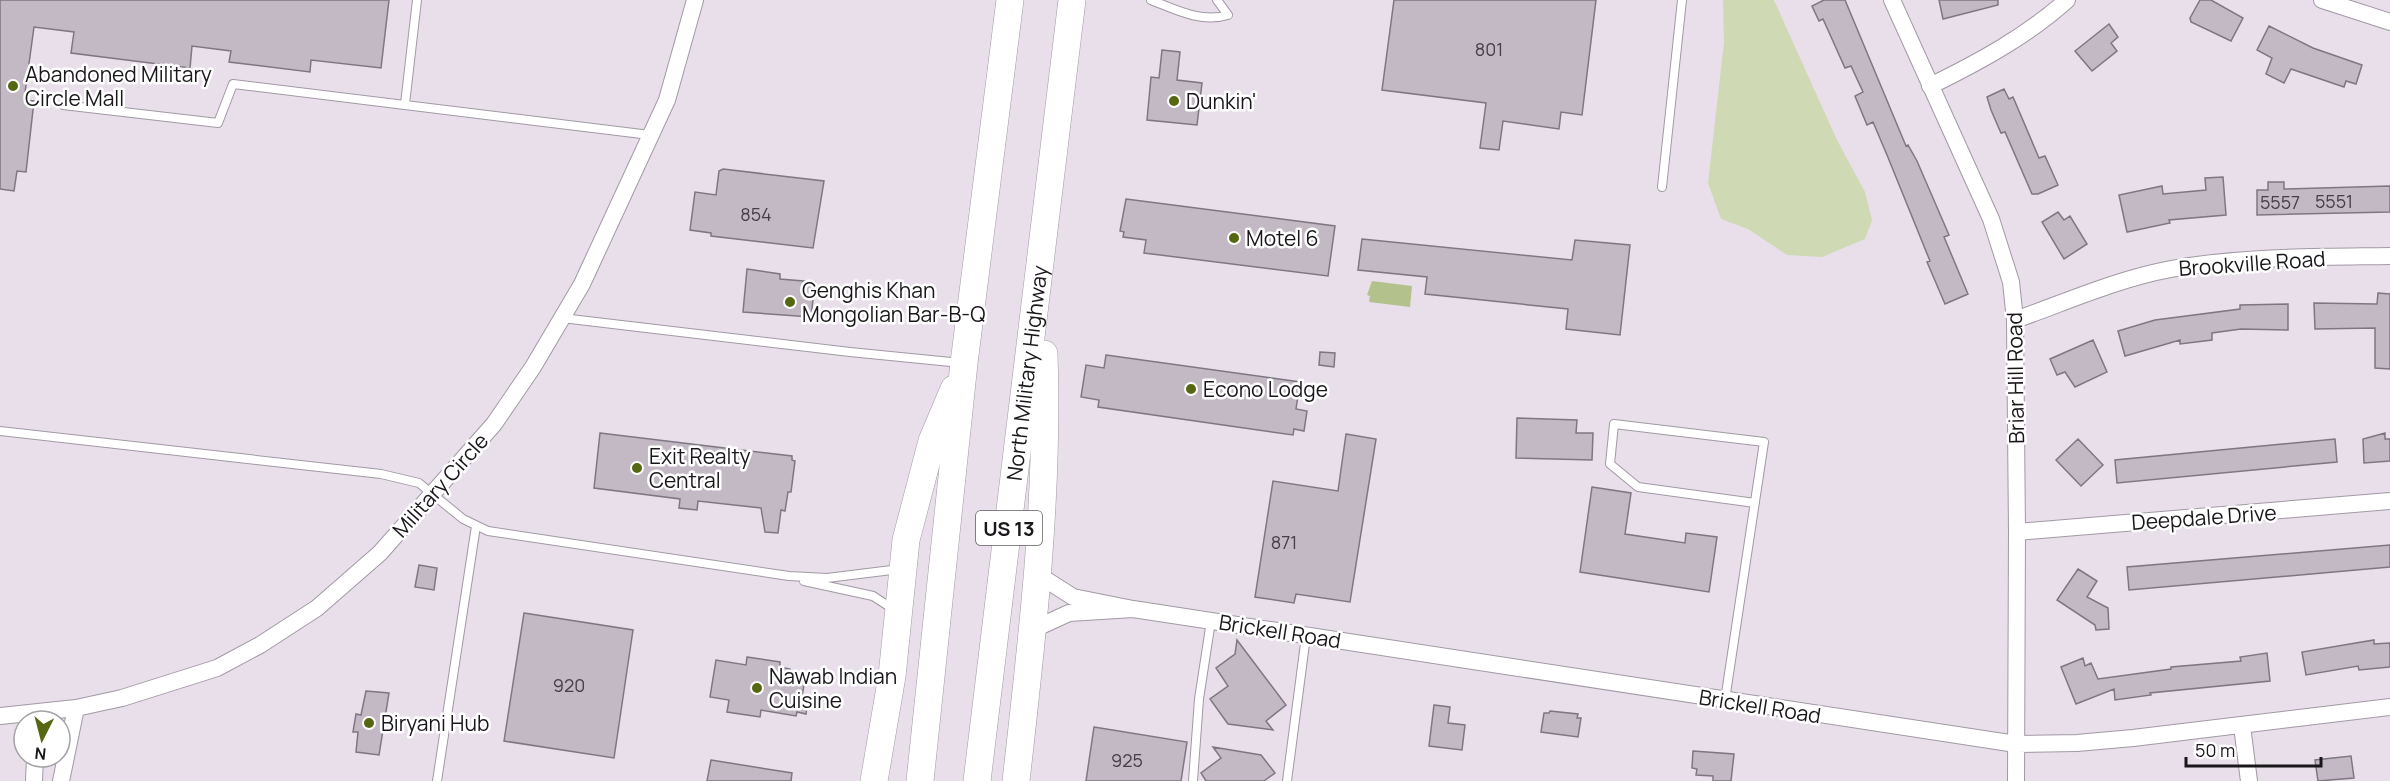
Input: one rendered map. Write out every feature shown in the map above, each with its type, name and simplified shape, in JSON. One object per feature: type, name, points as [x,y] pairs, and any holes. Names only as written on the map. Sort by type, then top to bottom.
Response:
[{"type":"main road","name":"US 13","points":[[920,781],[964,363],[1010,0]]},
{"type":"main road","name":"North Military Highway","points":[[977,781],[1072,0]]},
{"type":"main road","points":[[1018,775],[1037,574],[1046,422],[1040,275]]},
{"type":"main road","points":[[874,781],[888,701],[906,540],[932,441],[964,363]]},
{"type":"street","name":"Military Circle","points":[[72,709],[171,684],[218,668],[252,650],[317,608],[346,585],[380,553],[434,495],[494,424],[582,284],[667,100],[695,0]]},
{"type":"street","name":"Military Circle","points":[[686,38],[705,0]]},
{"type":"street","name":"Briar Hill Road","points":[[1892,0],[2003,250],[2011,282],[2015,320],[2016,781]]},
{"type":"street","points":[[1930,86],[1999,50],[2047,19],[2067,0]]},
{"type":"street","points":[[2322,0],[2390,22]]},
{"type":"street","name":"Brookville Road","points":[[2015,320],[2123,281],[2169,270],[2254,260],[2390,256]]},
{"type":"street","name":"Deepdale Drive","points":[[2017,532],[2390,501]]},
{"type":"street","name":"Brickell Road","points":[[1037,574],[1073,597],[1133,609],[2016,744],[2077,743],[2242,726],[2390,707]]},
{"type":"street","name":"Brickell Road","points":[[1032,630],[1069,613],[1133,609]]},
{"type":"street","points":[[61,781],[76,708]]},
{"type":"street","points":[[2242,726],[2249,781]]},
{"type":"lane","points":[[405,104],[417,0]]},
{"type":"lane","points":[[1151,0],[1182,13],[1214,19],[1228,15],[1217,0]]},
{"type":"lane","points":[[1662,187],[1682,0]]},
{"type":"lane","points":[[63,105],[218,123],[233,84],[650,135]]},
{"type":"lane","points":[[562,318],[964,363]]},
{"type":"lane","points":[[1725,701],[1755,503],[1764,442],[1614,424],[1610,464],[1638,487],[1755,503]]},
{"type":"lane","points":[[0,431],[381,474],[414,481],[476,526],[488,531],[789,576],[873,596],[898,612]]},
{"type":"lane","points":[[437,781],[476,526]]},
{"type":"lane","points":[[789,576],[827,578],[902,569]]},
{"type":"lane","points":[[1193,781],[1199,699],[1211,621]]},
{"type":"lane","points":[[1287,781],[1306,636]]},
{"type":"shaded area","points":[[1723,0],[1774,0],[1837,140],[1865,192],[1872,220],[1865,239],[1822,257],[1787,255],[1748,229],[1721,219],[1708,183],[1724,42]]},
{"type":"shaded area","points":[[1372,281],[1412,286],[1410,307],[1369,302],[1370,296],[1367,295]]},
{"type":"building","name":"Abandoned Military Circle Mall","points":[[0,0],[389,0],[381,68],[311,60],[310,72],[229,62],[231,51],[192,46],[190,68],[71,53],[74,32],[34,27],[24,100],[34,101],[26,172],[17,171],[14,191],[0,189]]},
{"type":"building","points":[[1394,0],[1596,0],[1582,115],[1561,112],[1559,129],[1503,121],[1499,150],[1480,148],[1486,103],[1382,90]]},
{"type":"building","points":[[1824,0],[1845,0],[1906,146],[1908,145],[1917,161],[1949,235],[1944,237],[1968,294],[1945,304],[1927,262],[1930,261],[1873,122],[1867,125],[1855,96],[1863,92],[1851,66],[1845,68],[1823,19],[1819,21],[1812,6]]},
{"type":"building","points":[[1939,0],[1998,0],[1998,5],[1943,19]]},
{"type":"building","points":[[2200,0],[2211,0],[2243,18],[2231,41],[2191,22],[2190,18]]},
{"type":"building","points":[[2109,24],[2118,37],[2111,43],[2117,51],[2092,71],[2075,51]]},
{"type":"building","points":[[2269,26],[2313,48],[2362,65],[2356,84],[2346,81],[2344,87],[2291,69],[2284,83],[2266,74],[2272,58],[2257,50]]},
{"type":"building","name":"Dunkin'","points":[[1162,50],[1180,52],[1177,80],[1202,83],[1197,125],[1147,120],[1151,77],[1159,78]]},
{"type":"building","points":[[2004,89],[2009,99],[2013,97],[2039,158],[2045,156],[2058,185],[2038,194],[2032,194],[2005,132],[2001,133],[1991,110],[1987,97]]},
{"type":"building","points":[[723,169],[824,181],[813,248],[711,236],[711,233],[690,230],[695,192],[716,195],[719,171]]},
{"type":"building","points":[[2223,177],[2226,215],[2169,220],[2170,223],[2127,232],[2119,195],[2162,186],[2163,194],[2206,190],[2205,178]]},
{"type":"building","points":[[2268,182],[2284,182],[2284,189],[2390,186],[2390,212],[2257,215],[2257,190],[2268,190]]},
{"type":"building","name":"Motel 6","points":[[1126,199],[1335,226],[1328,276],[1144,253],[1146,240],[1123,237],[1124,232],[1120,231]]},
{"type":"building","points":[[2058,212],[2064,220],[2070,216],[2087,244],[2064,259],[2042,222]]},
{"type":"building","points":[[1362,239],[1572,260],[1575,240],[1630,245],[1620,335],[1566,329],[1568,309],[1425,294],[1427,277],[1358,270]]},
{"type":"building","points":[[747,269],[780,274],[780,279],[815,282],[811,317],[743,312]]},
{"type":"building","points":[[2378,293],[2390,294],[2390,369],[2375,368],[2375,328],[2315,329],[2314,303],[2377,304]]},
{"type":"building","points":[[2288,304],[2288,330],[2241,329],[2212,333],[2212,340],[2180,344],[2180,340],[2125,356],[2118,331],[2155,320],[2240,309],[2240,305]]},
{"type":"building","points":[[2093,340],[2107,372],[2075,387],[2065,372],[2057,375],[2050,359]]},
{"type":"building","points":[[1320,352],[1335,353],[1334,367],[1319,365]]},
{"type":"building","name":"Econo Lodge","points":[[1106,355],[1300,382],[1296,409],[1307,411],[1304,431],[1294,429],[1293,435],[1098,407],[1099,400],[1081,397],[1086,365],[1104,368]]},
{"type":"building","points":[[1517,418],[1577,420],[1576,433],[1593,433],[1592,460],[1516,458]]},
{"type":"building","points":[[600,433],[792,456],[792,460],[795,461],[791,492],[788,492],[785,511],[781,510],[778,533],[765,532],[761,508],[698,501],[697,510],[679,508],[680,499],[594,488]]},
{"type":"building","points":[[2385,433],[2385,439],[2390,439],[2390,461],[2364,463],[2363,439]]},
{"type":"building","points":[[1346,434],[1376,439],[1350,602],[1296,594],[1294,603],[1255,597],[1273,481],[1338,491]]},
{"type":"building","points":[[2078,439],[2103,465],[2081,486],[2056,460]]},
{"type":"building","points":[[2335,439],[2337,462],[2117,483],[2115,460]]},
{"type":"building","points":[[1592,487],[1631,493],[1625,534],[1685,543],[1686,533],[1717,537],[1709,592],[1580,572]]},
{"type":"building","points":[[2390,545],[2390,567],[2129,590],[2127,567]]},
{"type":"building","points":[[419,565],[437,568],[434,590],[415,587]]},
{"type":"building","points":[[2078,569],[2097,581],[2087,597],[2108,608],[2109,629],[2096,630],[2095,625],[2057,600]]},
{"type":"building","points":[[524,613],[633,630],[614,758],[504,741]]},
{"type":"building","points":[[1237,640],[1286,705],[1266,721],[1273,730],[1228,724],[1210,699],[1228,686],[1216,668],[1235,654]]},
{"type":"building","points":[[2374,640],[2374,644],[2390,643],[2390,667],[2359,670],[2358,666],[2306,675],[2302,652]]},
{"type":"building","points":[[2267,653],[2270,681],[2150,693],[2151,695],[2115,700],[2114,689],[2076,704],[2061,667],[2083,658],[2085,666],[2091,663],[2098,679],[2171,669],[2171,667],[2241,661],[2240,657]]},
{"type":"building","name":"Nawab Indian Cuisine","points":[[747,657],[780,662],[780,667],[790,669],[789,676],[805,679],[802,697],[808,698],[806,714],[797,712],[796,716],[761,710],[760,717],[727,712],[729,700],[710,697],[716,660],[746,665]]},
{"type":"building","name":"Biryani Hub","points":[[366,691],[389,693],[379,755],[356,752],[358,732],[353,732],[356,714],[361,715]]},
{"type":"building","points":[[1434,705],[1450,707],[1448,723],[1465,725],[1462,750],[1429,746]]},
{"type":"building","points":[[1550,711],[1578,714],[1577,718],[1581,718],[1578,737],[1541,732],[1544,713]]},
{"type":"building","points":[[1094,727],[1187,742],[1181,781],[1086,781]]},
{"type":"building","points":[[1213,747],[1261,755],[1275,773],[1264,781],[1206,781],[1201,773],[1221,758]]},
{"type":"building","points":[[1693,751],[1734,754],[1731,781],[1713,781],[1713,776],[1696,775],[1697,769],[1692,768]]},
{"type":"building","points":[[2351,756],[2354,778],[2318,781],[2315,760]]},
{"type":"building","points":[[711,760],[792,773],[791,781],[707,781]]},
{"type":"place","name":"Abandoned Military Circle Mall","points":[[13,86]]},
{"type":"place","name":"Dunkin'","points":[[1174,101]]},
{"type":"place","name":"Motel 6","points":[[1234,238]]},
{"type":"place","name":"Genghis Khan Mongolian Bar-B-Q","points":[[790,302]]},
{"type":"place","name":"Econo Lodge","points":[[1191,389]]},
{"type":"place","name":"Exit Realty Central","points":[[637,468]]},
{"type":"place","name":"Nawab Indian Cuisine","points":[[757,688]]},
{"type":"place","name":"Biryani Hub","points":[[369,723]]}]
